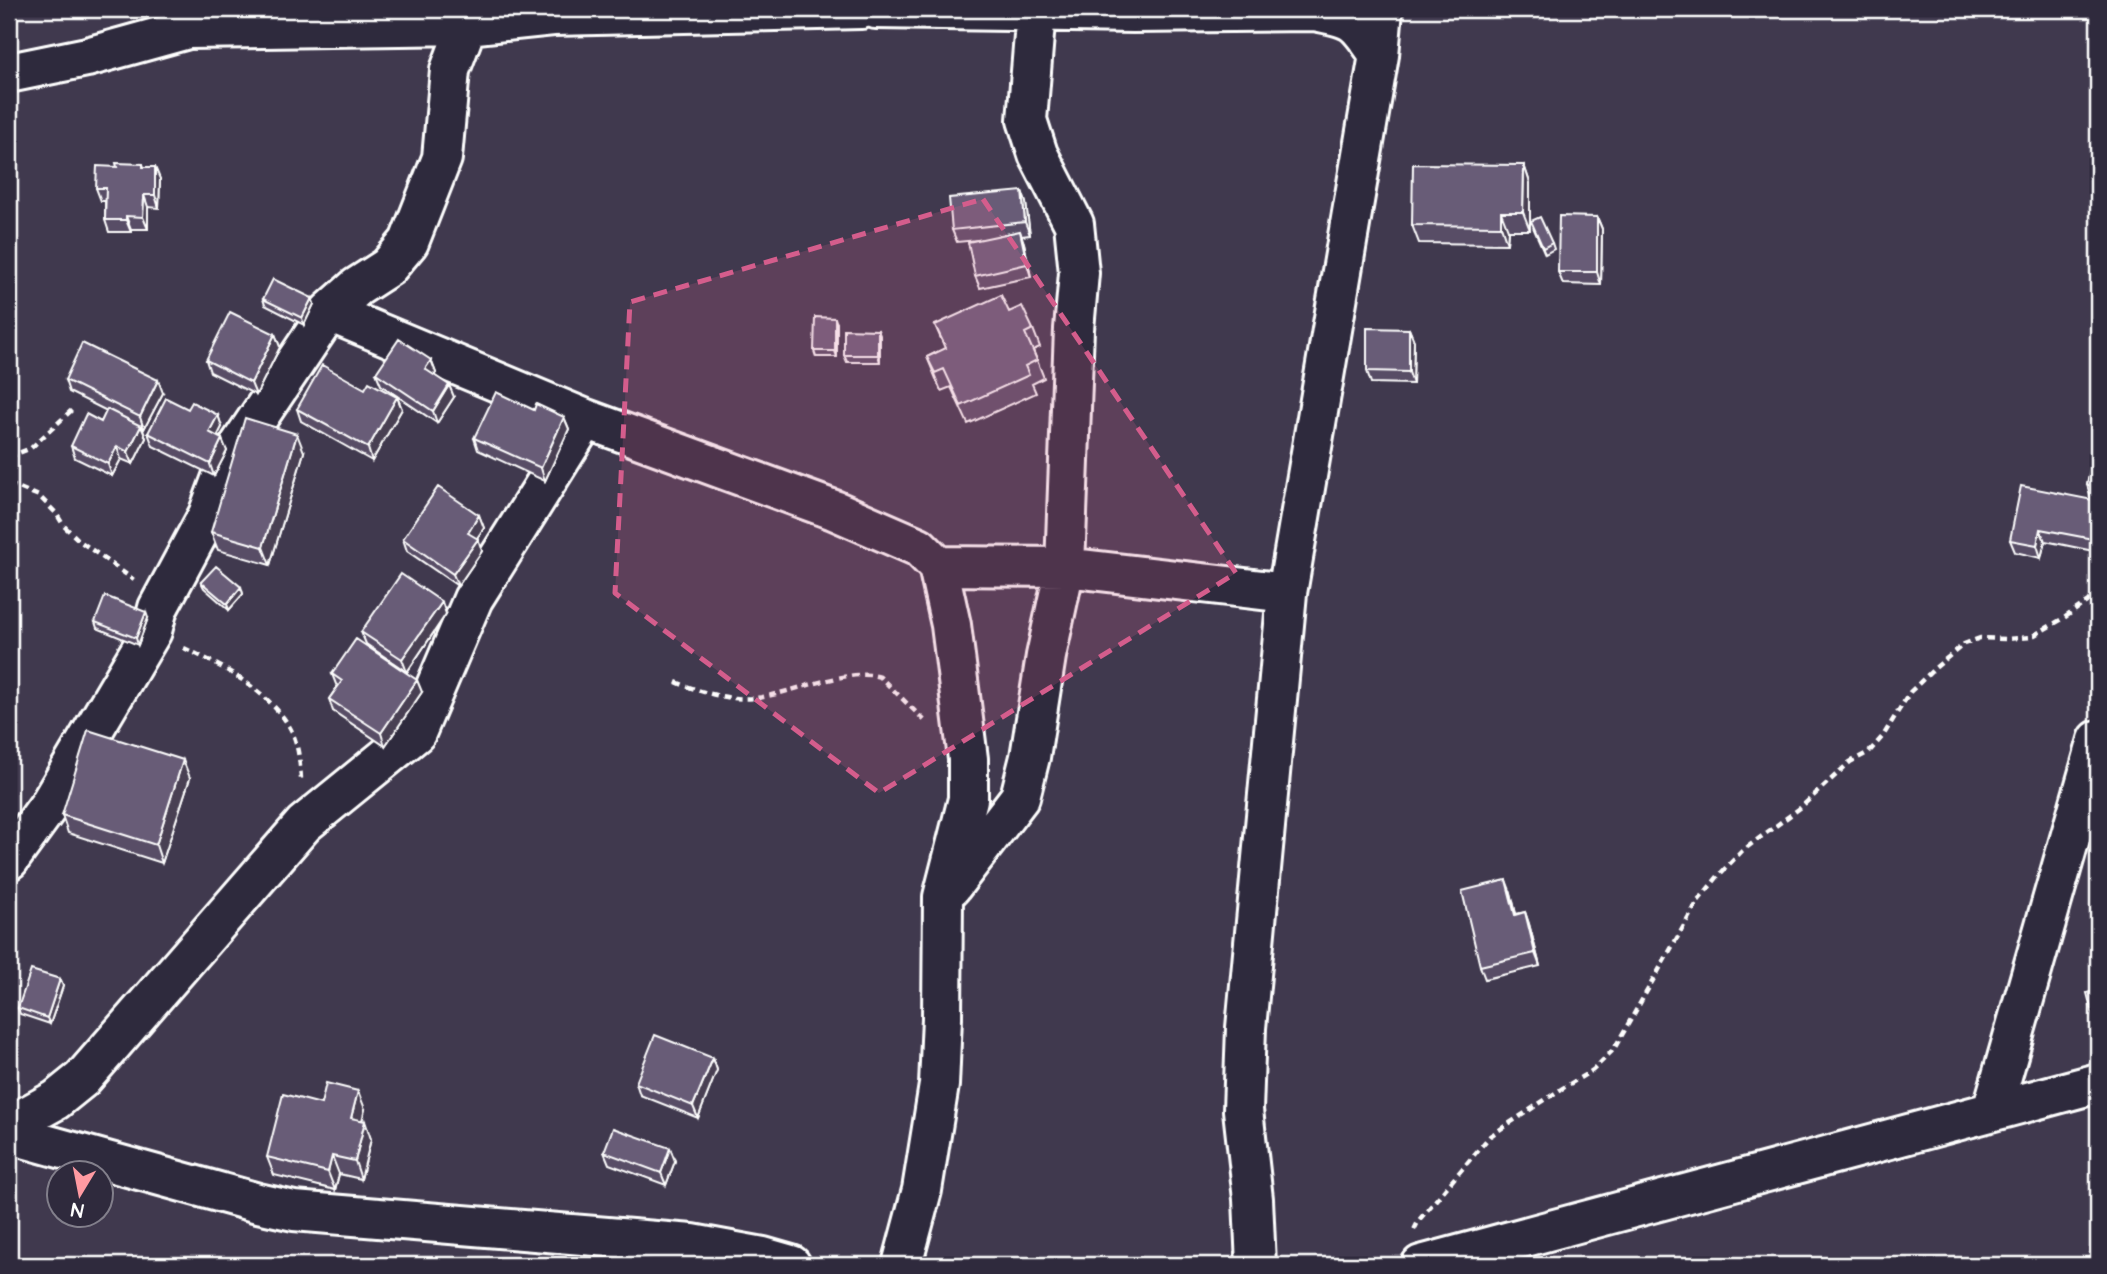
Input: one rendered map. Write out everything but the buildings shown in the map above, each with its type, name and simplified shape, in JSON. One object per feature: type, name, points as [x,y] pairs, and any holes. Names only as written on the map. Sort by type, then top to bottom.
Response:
[{"type":"street","points":[[9,73],[87,57],[188,29],[467,25],[553,16],[861,9]]},
{"type":"street","points":[[876,9],[1314,10],[1341,15],[1358,24],[1379,55]]},
{"type":"street","points":[[1256,1265],[1253,1199],[1243,1110],[1246,1028],[1287,593],[1379,55],[1384,9]]},
{"type":"street","points":[[943,897],[1020,797],[1030,757],[1046,656],[1065,567],[1079,273],[1074,225],[1038,154],[1027,120],[1036,11]]},
{"type":"street","points":[[9,860],[49,806],[155,620],[208,515],[227,464],[329,312],[357,287],[388,267],[409,242],[442,158],[450,70],[467,25]]},
{"type":"street","points":[[329,312],[586,419],[834,510],[919,547],[939,566],[951,625],[968,759],[968,799],[943,897],[939,1085],[922,1190],[902,1265]]},
{"type":"street","points":[[9,1126],[56,1100],[82,1079],[304,824],[416,733],[473,599],[586,419]]},
{"type":"street","points":[[939,566],[1065,567],[1287,593]]},
{"type":"street","points":[[1992,1111],[2098,740]]},
{"type":"street","points":[[1417,1248],[1992,1111],[2098,1083]]},
{"type":"street","points":[[9,1134],[294,1211],[692,1244],[791,1265]]},
{"type":"path","points":[[9,457],[31,448],[74,408]]},
{"type":"path","points":[[9,484],[39,496],[80,542],[148,592],[155,620],[201,656],[249,685],[272,705],[290,727],[300,763],[304,824]]},
{"type":"path","points":[[1417,1248],[1419,1220],[1490,1136],[1593,1070],[1614,1049],[1698,901],[1719,875],[1751,844],[1800,808],[1850,762],[1869,752],[1883,736],[1910,692],[1964,644],[1980,638],[2031,637],[2088,601],[2098,589]]},
{"type":"path","points":[[676,682],[730,698],[757,698],[831,681],[873,675],[880,677],[925,722],[965,739]]},
{"type":"highlighted area","points":[[983,199],[1236,573],[879,793],[615,593],[630,302]]}]
